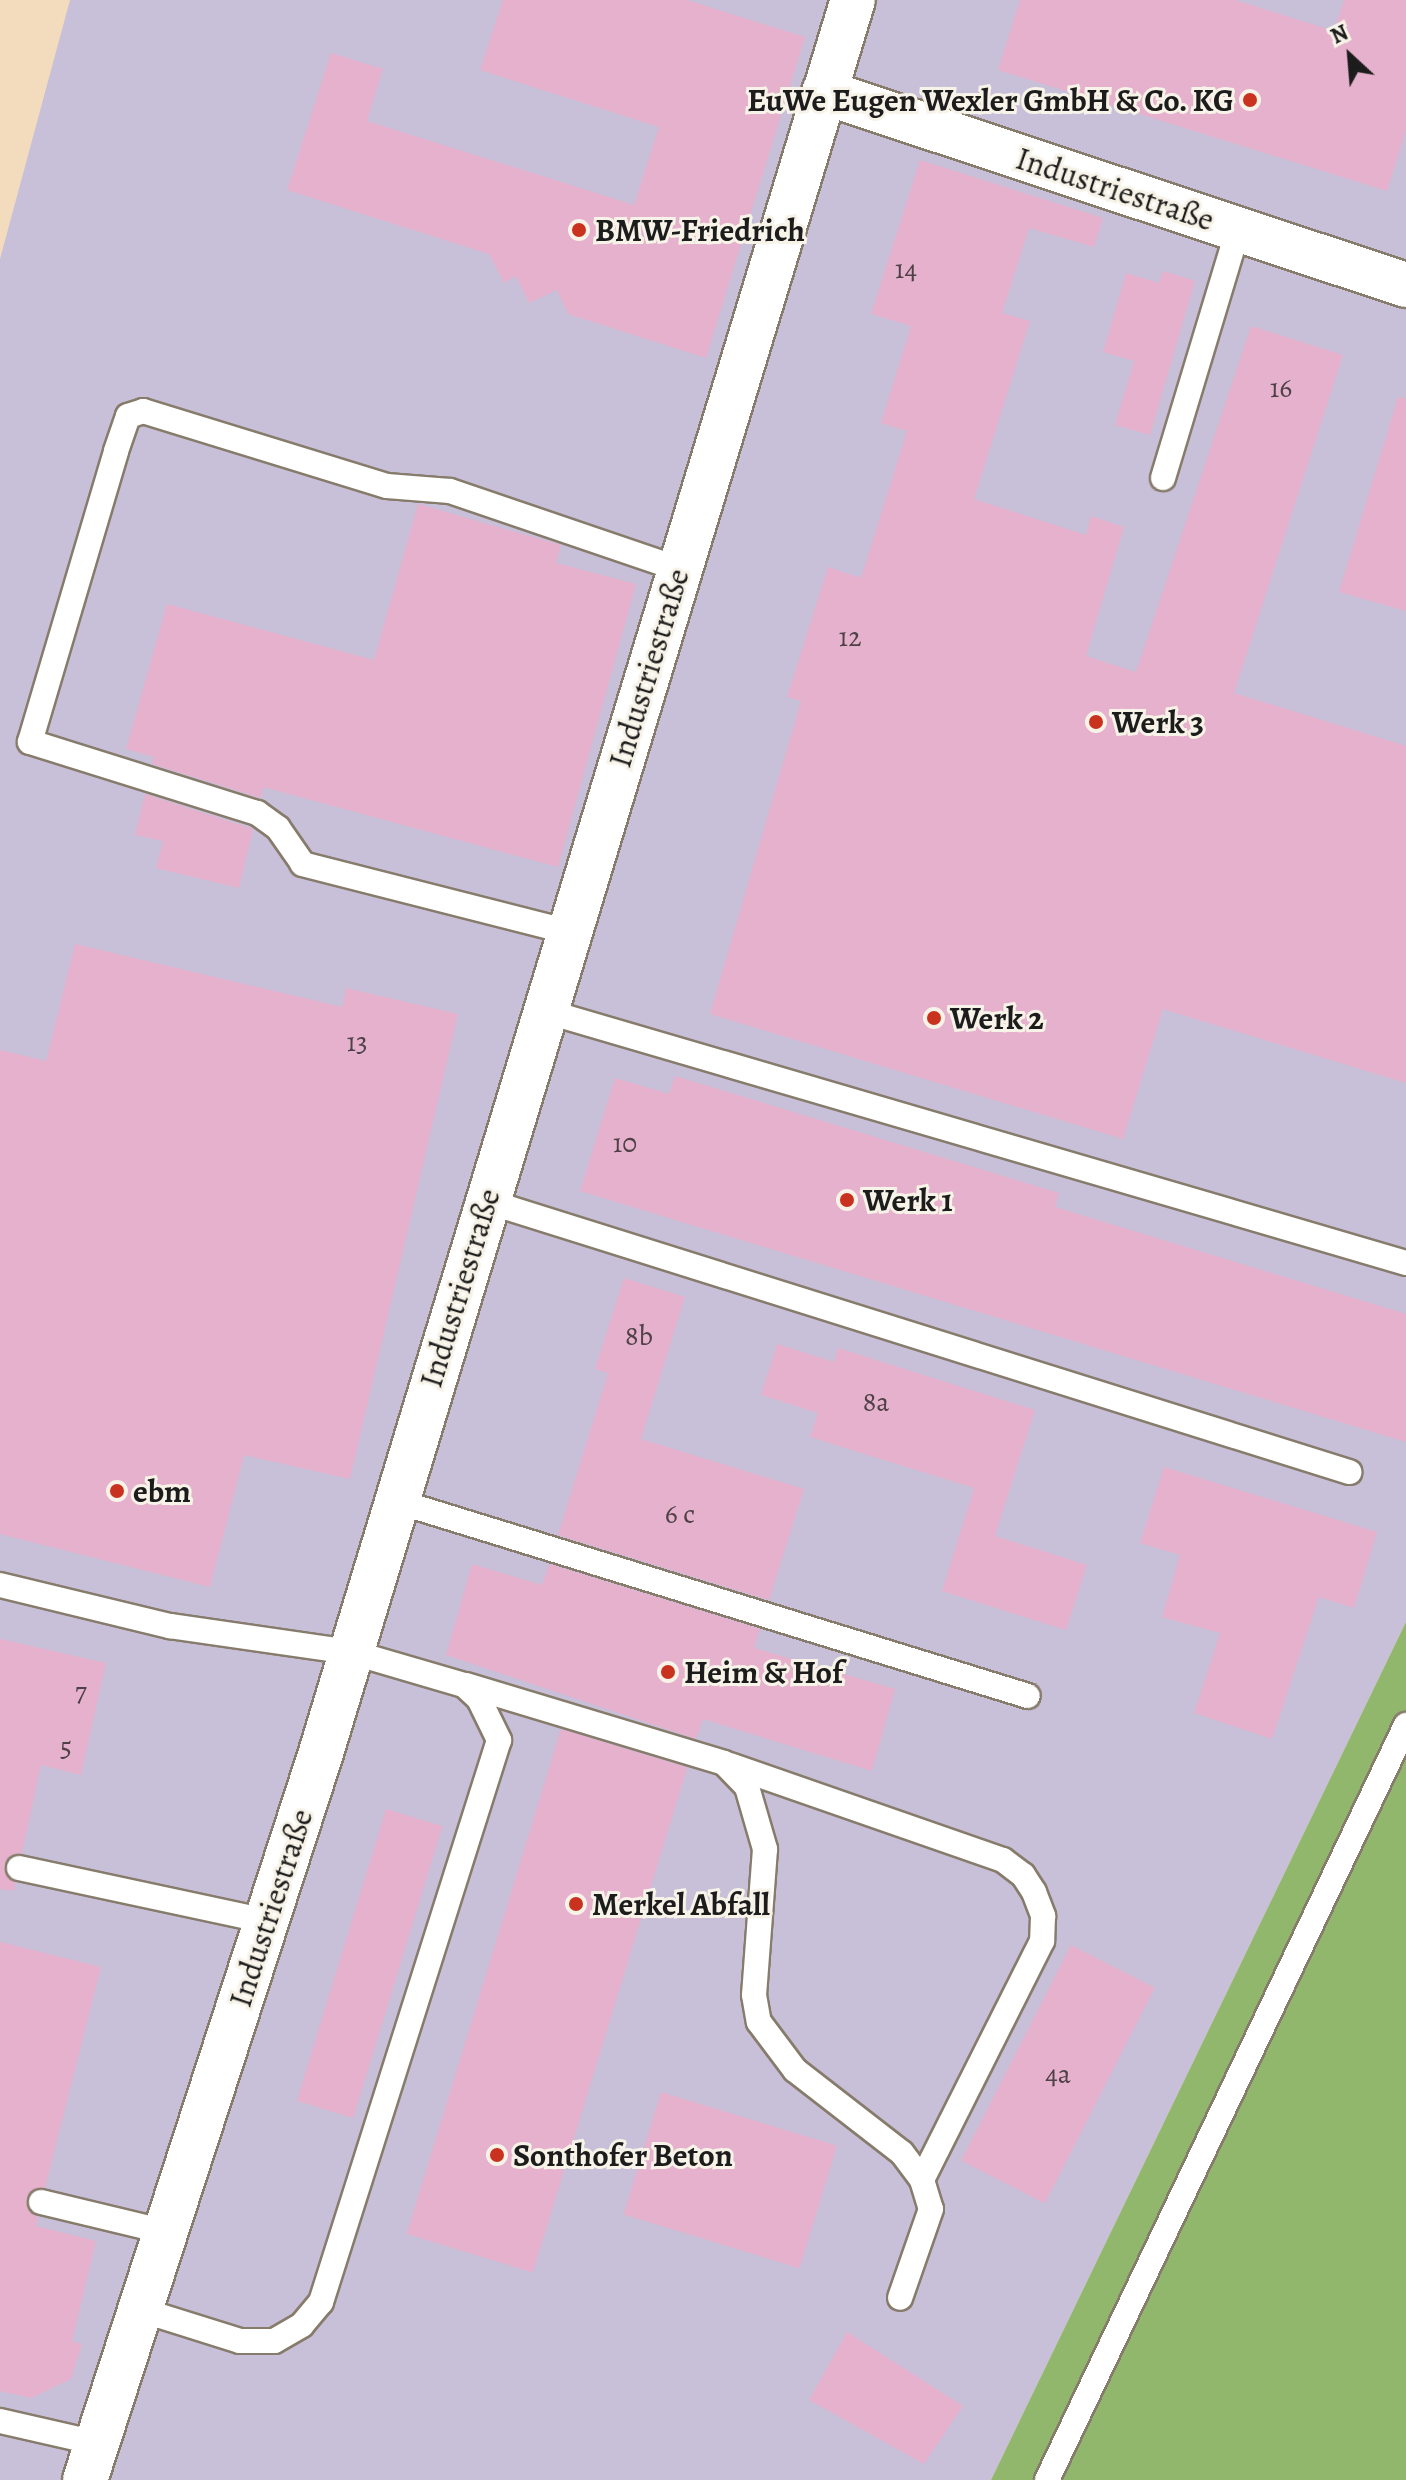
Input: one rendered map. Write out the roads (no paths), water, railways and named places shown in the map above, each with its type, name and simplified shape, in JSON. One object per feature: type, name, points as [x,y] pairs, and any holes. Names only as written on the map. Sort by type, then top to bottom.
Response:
[{"type":"street","name":"Industriestraße","points":[[91,2462],[351,1652],[853,0]]},
{"type":"street","name":"Industriestraße","points":[[824,92],[1406,285]]},
{"type":"lane","points":[[1163,478],[1238,229]]},
{"type":"lane","points":[[569,932],[303,864],[278,828],[257,813],[30,742],[116,451],[128,416],[143,411],[387,486],[450,491],[679,569]]},
{"type":"lane","points":[[545,1011],[1406,1263]]},
{"type":"lane","points":[[486,1201],[1349,1472]]},
{"type":"lane","points":[[396,1501],[1028,1696]]},
{"type":"lane","points":[[0,1585],[170,1626],[351,1652],[724,1763],[1003,1860],[1023,1875],[1034,1892],[1043,1916],[1042,1941],[922,2180]]},
{"type":"lane","points":[[141,2310],[240,2341],[274,2341],[302,2325],[321,2302],[499,1740],[479,1699],[464,1685]]},
{"type":"lane","points":[[1047,2480],[1406,1725]]},
{"type":"lane","points":[[724,1763],[747,1787],[765,1849],[754,1995],[759,2022],[795,2070],[902,2153],[922,2180],[931,2209],[900,2298]]},
{"type":"lane","points":[[19,1868],[267,1921]]},
{"type":"lane","points":[[41,2202],[166,2232]]},
{"type":"lane","points":[[0,2421],[91,2462]]},
{"type":"place","name":"EuWe Eugen Wexler GmbH & Co. KG","points":[[1250,100]]},
{"type":"place","name":"BMW-Friedrich","points":[[579,230]]},
{"type":"place","name":"Werk 3","points":[[1096,722]]},
{"type":"place","name":"Werk 2","points":[[934,1018]]},
{"type":"place","name":"Werk 1","points":[[847,1200]]},
{"type":"place","name":"ebm","points":[[117,1491]]},
{"type":"place","name":"Heim & Hof","points":[[668,1672]]},
{"type":"place","name":"Merkel Abfall","points":[[576,1904]]},
{"type":"place","name":"Sonthofer Beton","points":[[497,2155]]}]
